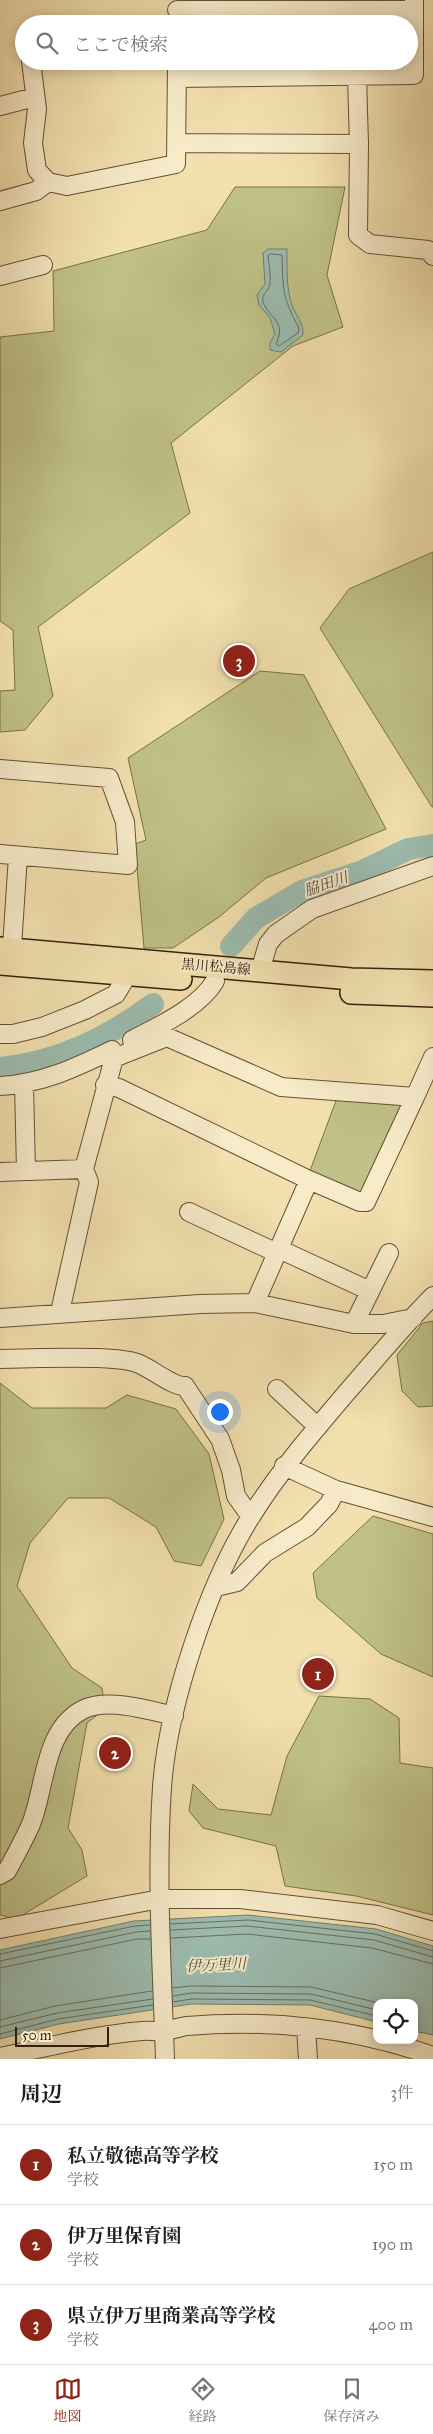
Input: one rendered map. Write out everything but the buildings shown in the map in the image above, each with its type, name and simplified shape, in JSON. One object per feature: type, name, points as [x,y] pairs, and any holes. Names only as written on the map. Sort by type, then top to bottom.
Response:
[{"type":"main road","name":"黒川松島線","points":[[6,956],[260,971],[351,979],[433,981]]},
{"type":"main road","name":"黒川松島線","points":[[6,956],[128,974],[332,992],[433,996]]},
{"type":"street","points":[[177,11],[414,5]]},
{"type":"street","points":[[32,70],[37,109],[33,143],[37,170],[48,182],[67,186],[176,164],[177,70],[357,77],[414,75],[414,70]]},
{"type":"street","points":[[357,77],[358,235],[370,244],[428,250],[433,256]]},
{"type":"street","points":[[0,106],[35,96]]},
{"type":"street","points":[[176,143],[358,144]]},
{"type":"street","points":[[0,201],[36,191],[48,182]]},
{"type":"street","points":[[0,276],[43,265]]},
{"type":"street","points":[[0,769],[109,778],[125,822],[128,865],[0,854]]},
{"type":"street","points":[[6,956],[18,856]]},
{"type":"street","points":[[260,971],[268,944],[272,939],[312,909],[433,866]]},
{"type":"street","points":[[0,1034],[13,1034],[42,1027],[85,1010],[116,994],[128,974]]},
{"type":"street","points":[[60,1312],[89,1182],[84,1170],[113,1054],[166,1023],[209,992],[215,982]]},
{"type":"street","points":[[0,1086],[24,1085],[166,1037],[281,1088],[415,1097]]},
{"type":"street","points":[[105,1085],[119,1088],[309,1180],[360,1202],[366,1202],[433,1057]]},
{"type":"street","points":[[24,1085],[26,1171]]},
{"type":"street","points":[[0,1172],[84,1170]]},
{"type":"street","points":[[255,1303],[309,1180]]},
{"type":"street","points":[[189,1212],[370,1291]]},
{"type":"street","points":[[354,1324],[389,1253]]},
{"type":"street","points":[[165,2059],[161,1903],[162,1786],[174,1716],[186,1669],[216,1587],[250,1517],[284,1466],[410,1319],[433,1296]]},
{"type":"street","points":[[0,1318],[60,1312],[200,1304],[255,1303],[354,1324],[383,1324],[410,1319],[433,1310]]},
{"type":"street","points":[[0,1359],[60,1356],[115,1359],[137,1363],[179,1386],[185,1386],[220,1439],[231,1470],[236,1496],[250,1517]]},
{"type":"street","points":[[277,1389],[318,1427]]},
{"type":"street","points":[[284,1466],[336,1490],[433,1517]]},
{"type":"street","points":[[216,1587],[237,1582],[265,1552],[307,1527],[329,1504],[336,1490]]},
{"type":"street","points":[[0,1875],[7,1872],[32,1823],[52,1747],[64,1726],[84,1710],[100,1705],[132,1706],[174,1716]]},
{"type":"street","points":[[0,1929],[161,1903],[240,1899],[378,1915],[433,1931]]},
{"type":"street","points":[[0,2057],[93,2038],[164,2027],[248,2023],[306,2027],[362,2037],[433,2056]]},
{"type":"street","points":[[306,2027],[308,2059]]},
{"type":"green space","points":[[235,187],[345,187],[327,275],[343,327],[293,346],[171,443],[190,513],[38,627],[53,696],[25,730],[0,732],[0,691],[15,690],[13,630],[0,621],[0,337],[54,331],[53,271],[207,230]]},
{"type":"green space","points":[[433,552],[432,807],[320,628],[349,589]]},
{"type":"green space","points":[[260,671],[304,675],[386,829],[266,878],[219,917],[173,948],[144,948],[135,844],[146,840],[128,758]]},
{"type":"green space","points":[[337,1098],[408,1101],[363,1198],[308,1176]]},
{"type":"green space","points":[[433,1321],[433,1406],[418,1407],[402,1391],[397,1355],[423,1323]]},
{"type":"green space","points":[[0,1383],[32,1408],[106,1408],[127,1395],[176,1409],[209,1454],[224,1519],[201,1566],[174,1561],[156,1527],[109,1498],[68,1498],[30,1543],[17,1586],[72,1668],[102,1688],[105,1709],[87,1723],[68,1828],[82,1850],[87,1876],[16,1919],[0,1915]]},
{"type":"green space","points":[[373,1516],[433,1534],[433,1677],[381,1654],[317,1598],[313,1573]]},
{"type":"green space","points":[[319,1696],[370,1699],[399,1718],[400,1763],[433,1768],[433,1915],[356,1896],[285,1886],[276,1846],[203,1828],[189,1811],[193,1784],[218,1809],[271,1815],[287,1756]]},
{"type":"water","points":[[268,249],[287,249],[289,291],[292,305],[303,330],[303,335],[281,352],[270,350],[270,343],[275,334],[270,318],[259,305],[257,295],[265,284],[263,253]]},
{"type":"water","name":"伊万里川","points":[[248,1915],[376,1929],[433,1946],[433,2035],[418,2032],[418,1999],[373,1999],[373,2021],[310,2005],[191,2004],[59,2024],[0,2039],[0,1950],[134,1921]]},
{"type":"waterway","name":"脇田川","points":[[231,946],[256,918],[302,891],[363,871],[408,849],[433,845]]},
{"type":"waterway","name":"脇田川","points":[[0,1068],[21,1065],[62,1054],[100,1038],[153,1004]]},
{"type":"place","name":"県立伊万里商業高等学校","points":[[239,661]]},
{"type":"place","name":"私立敬徳高等学校","points":[[318,1674]]},
{"type":"place","name":"伊万里保育園","points":[[115,1753]]}]
